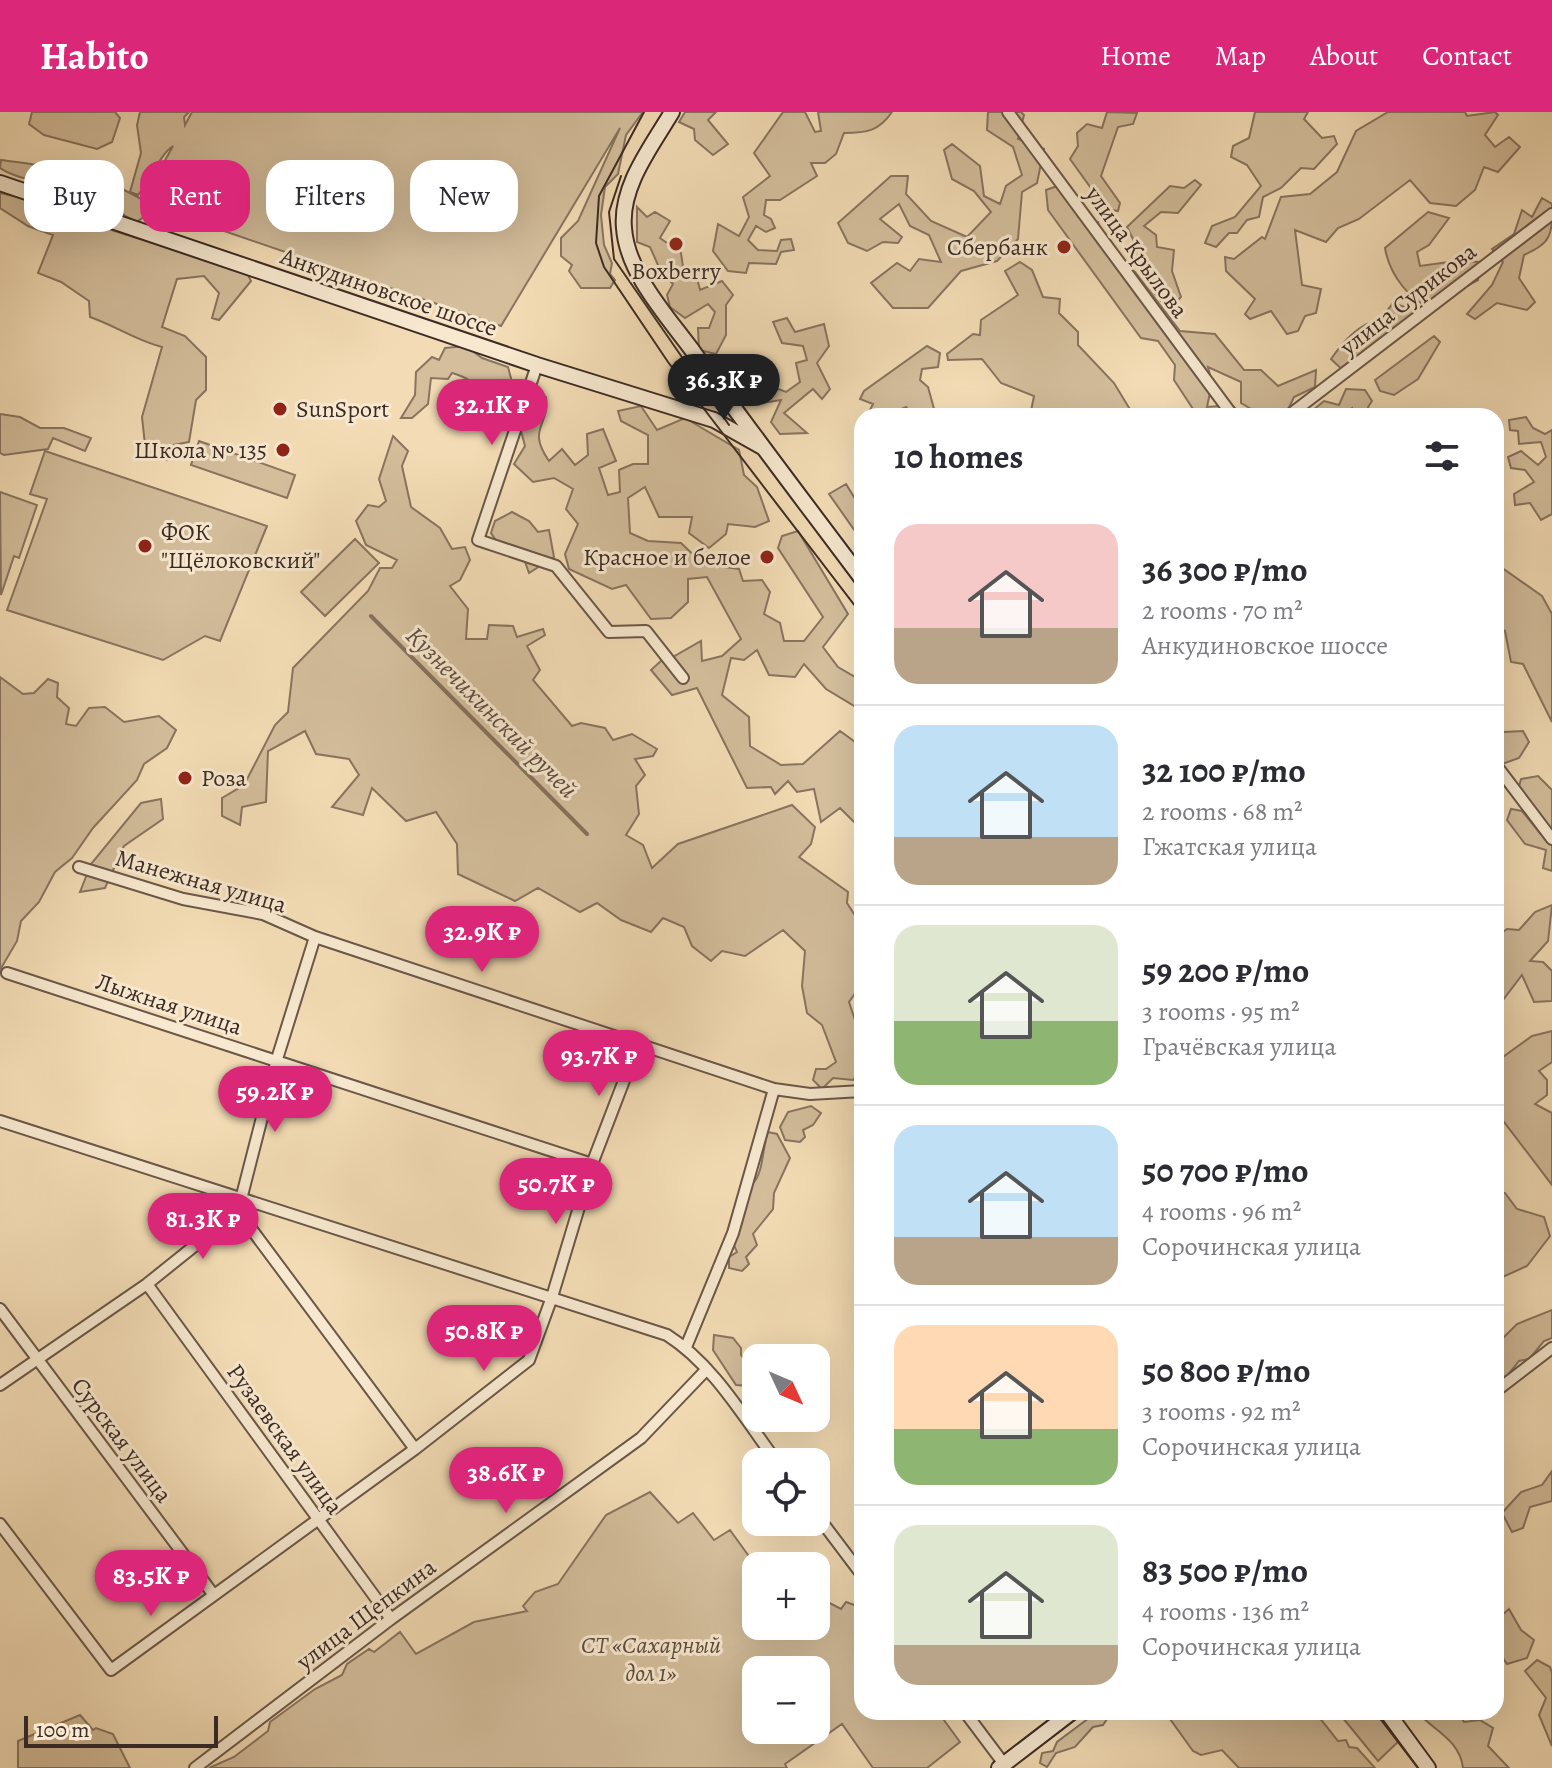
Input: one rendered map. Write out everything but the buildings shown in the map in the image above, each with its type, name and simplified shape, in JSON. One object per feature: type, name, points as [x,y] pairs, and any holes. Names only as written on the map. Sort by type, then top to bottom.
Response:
[{"type":"street","points":[[672,112],[628,191],[623,225],[626,247],[638,272],[719,388],[854,568]]},
{"type":"street","name":"улица Крылова","points":[[1008,112],[1227,408]]},
{"type":"street","name":"Анкудиновское шоссе","points":[[0,183],[537,365],[723,424],[762,447]]},
{"type":"street","name":"улица Сурикова","points":[[1298,408],[1552,214]]},
{"type":"street","points":[[537,365],[478,540],[556,566],[609,632],[646,631],[683,678]]},
{"type":"street","points":[[689,413],[715,405],[719,388]]},
{"type":"street","points":[[1504,777],[1552,839]]},
{"type":"street","name":"Манежная улица","points":[[79,867],[183,899],[263,914],[315,937],[774,1089],[810,1094],[854,1091]]},
{"type":"street","points":[[0,1385],[147,1284],[240,1205],[277,1059],[315,937]]},
{"type":"street","name":"Лыжная улица","points":[[7,973],[592,1164]]},
{"type":"street","points":[[0,1524],[111,1670],[317,1517],[415,1449],[529,1360],[552,1297],[592,1164],[638,1044]]},
{"type":"street","points":[[686,1347],[733,1233],[774,1089]]},
{"type":"street","points":[[0,1121],[240,1205],[645,1326],[686,1347],[707,1369],[766,1448]]},
{"type":"street","points":[[240,1205],[415,1449]]},
{"type":"street","name":"Рузаевская улица","points":[[147,1284],[391,1619]]},
{"type":"street","name":"Сурская улица","points":[[0,1309],[213,1594]]},
{"type":"street","points":[[1504,1385],[1552,1348]]},
{"type":"street","name":"улица Щепкина","points":[[195,1768],[391,1619],[641,1438],[707,1369]]},
{"type":"street","points":[[830,1533],[854,1564]]},
{"type":"street","points":[[970,1720],[1002,1766],[1062,1720]]},
{"type":"street","points":[[1393,1720],[1428,1768]]},
{"type":"green space","points":[[32,112],[115,112],[120,118],[112,142],[97,149],[44,135],[29,124]]},
{"type":"green space","points":[[140,112],[189,112],[184,117],[185,125],[192,112],[643,112],[626,135],[618,174],[605,187],[601,215],[604,245],[612,263],[610,274],[615,280],[610,288],[581,288],[569,271],[572,265],[561,256],[561,238],[578,221],[620,128],[501,326],[227,232],[250,232],[250,160],[165,160],[173,146],[161,160],[140,160],[140,192],[138,195],[130,192],[141,153],[137,125]]},
{"type":"green space","points":[[685,112],[716,112],[708,120],[728,144],[713,155],[695,140],[694,129],[679,122]]},
{"type":"green space","points":[[783,112],[805,112],[815,132],[821,131],[818,112],[892,112],[872,130],[844,133],[836,154],[825,163],[811,163],[817,176],[780,200],[766,200],[764,215],[771,219],[775,228],[766,232],[756,226],[748,240],[758,250],[777,251],[781,240],[791,239],[794,250],[781,252],[776,264],[749,263],[746,273],[728,271],[713,251],[718,224],[739,236],[749,217],[743,197],[770,176],[754,153]]},
{"type":"green space","points":[[988,112],[1021,112],[1024,115],[1018,139],[1044,149],[1037,183],[1022,192],[1018,239],[997,261],[961,271],[928,308],[893,308],[871,283],[897,263],[910,271],[919,259],[941,262],[929,235],[910,226],[899,204],[880,219],[902,237],[898,243],[883,242],[867,251],[848,243],[838,223],[891,176],[908,176],[906,194],[931,221],[967,237],[991,212],[974,191],[952,179],[944,150],[952,144],[980,166],[984,196],[1000,204],[1006,186],[1022,175],[1013,147],[987,130]]},
{"type":"green space","points":[[1107,112],[1137,113],[1133,124],[1118,127],[1101,176],[1120,203],[1118,211],[1106,209],[1070,159],[1078,146],[1077,133],[1087,124],[1102,128]]},
{"type":"green space","points":[[1255,112],[1308,112],[1304,119],[1322,138],[1334,136],[1337,144],[1314,169],[1301,168],[1281,188],[1263,197],[1259,217],[1247,220],[1237,233],[1229,233],[1216,247],[1205,243],[1212,226],[1235,217],[1261,186],[1247,165],[1231,157],[1233,146],[1249,138]]},
{"type":"green space","points":[[1388,112],[1465,112],[1467,116],[1495,112],[1498,115],[1485,135],[1495,147],[1509,137],[1520,147],[1498,172],[1484,167],[1475,190],[1456,206],[1430,203],[1410,180],[1359,219],[1338,228],[1326,242],[1295,230],[1302,285],[1321,289],[1316,313],[1305,316],[1298,331],[1287,334],[1271,311],[1250,319],[1245,314],[1255,299],[1226,271],[1225,257],[1234,259],[1262,237],[1265,239],[1281,197],[1310,194],[1337,172],[1356,131]]},
{"type":"green space","points":[[1,160],[24,163],[24,178],[9,173],[0,168]]},
{"type":"green space","points":[[1195,180],[1201,185],[1178,213],[1161,212],[1144,226],[1156,235],[1157,247],[1174,250],[1172,271],[1181,297],[1172,307],[1165,306],[1151,289],[1155,270],[1134,262],[1128,252],[1134,241],[1127,227],[1170,186],[1184,188]]},
{"type":"green space","points":[[1066,183],[1079,201],[1078,217],[1098,222],[1108,256],[1135,272],[1180,331],[1215,334],[1244,370],[1261,370],[1278,386],[1316,370],[1315,387],[1294,397],[1289,408],[1249,408],[1241,403],[1241,382],[1208,367],[1212,383],[1207,407],[1232,405],[1235,408],[1192,408],[1174,380],[1175,365],[1158,341],[1141,338],[1048,210],[1046,190]]},
{"type":"green space","points":[[124,190],[140,198],[140,220],[137,222],[124,215]]},
{"type":"green space","points":[[0,193],[24,198],[24,223],[0,208]]},
{"type":"green space","points":[[1542,198],[1552,204],[1551,231],[1545,242],[1524,255],[1519,278],[1535,302],[1527,310],[1497,303],[1475,319],[1467,314],[1492,285],[1503,262],[1492,249],[1514,234],[1522,210],[1532,217]]},
{"type":"green space","points":[[637,207],[647,217],[655,212],[670,221],[660,238],[681,253],[684,274],[697,278],[700,290],[722,281],[733,295],[726,305],[726,335],[716,354],[699,350],[698,328],[709,328],[715,312],[708,304],[685,318],[670,307],[667,295],[673,284],[661,272],[650,247],[637,242]]},
{"type":"green space","points":[[1428,212],[1449,218],[1429,245],[1417,252],[1420,266],[1456,261],[1480,262],[1478,280],[1450,295],[1437,309],[1418,301],[1402,286],[1385,248]]},
{"type":"green space","points":[[45,232],[118,232],[247,273],[251,281],[219,320],[212,318],[219,293],[204,276],[177,279],[162,327],[185,336],[206,357],[206,390],[196,400],[189,442],[174,445],[167,460],[146,454],[142,417],[162,347],[90,317],[89,301],[61,282],[38,273],[53,235]]},
{"type":"green space","points":[[1020,262],[1032,270],[1043,297],[1060,299],[1059,313],[1078,332],[1078,345],[1114,383],[1129,408],[1032,408],[1034,396],[1001,383],[982,359],[948,360],[947,354],[973,334],[980,335],[981,320],[1018,295],[1005,271]]},
{"type":"green space","points":[[1393,303],[1416,311],[1406,332],[1393,329],[1388,346],[1367,362],[1353,362],[1349,376],[1331,359],[1352,334],[1380,320]]},
{"type":"green space","points":[[787,318],[795,332],[824,324],[829,346],[817,363],[830,389],[822,399],[813,389],[784,413],[807,433],[780,434],[771,422],[781,400],[755,404],[742,390],[757,381],[786,392],[800,382],[796,363],[807,360],[803,346],[782,343],[773,322]]},
{"type":"green space","points":[[1434,336],[1440,342],[1418,379],[1394,395],[1380,391],[1375,380]]},
{"type":"green space","points":[[466,346],[482,358],[508,367],[512,382],[508,388],[484,388],[452,373],[448,379],[431,378],[428,404],[412,418],[401,418],[415,395],[416,372],[432,357],[439,360],[445,348]]},
{"type":"green space","points":[[927,346],[940,353],[938,367],[922,369],[920,380],[928,387],[934,408],[871,408],[873,404],[860,399],[864,391]]},
{"type":"green space","points":[[1346,389],[1365,390],[1372,401],[1368,408],[1316,408],[1324,401],[1339,405]]},
{"type":"green space","points":[[546,397],[539,441],[549,461],[562,449],[575,465],[588,455],[587,434],[603,429],[616,461],[599,468],[608,495],[620,492],[619,470],[633,464],[648,464],[648,435],[621,421],[618,411],[641,406],[657,430],[685,418],[739,450],[744,475],[757,487],[769,521],[755,527],[728,524],[726,534],[709,548],[689,533],[692,517],[659,517],[645,487],[628,498],[630,533],[648,541],[681,543],[703,564],[739,569],[743,581],[762,580],[770,592],[764,614],[780,623],[784,641],[804,641],[823,617],[778,548],[782,536],[798,531],[848,614],[823,647],[838,667],[854,676],[854,706],[826,689],[804,664],[795,677],[769,675],[757,650],[744,660],[731,658],[722,695],[749,717],[750,746],[781,765],[803,764],[840,731],[854,741],[854,822],[840,808],[821,822],[814,789],[797,792],[788,781],[775,794],[771,787],[747,788],[697,688],[672,695],[651,670],[662,660],[664,662],[701,641],[702,661],[722,656],[741,639],[707,577],[688,579],[688,602],[671,618],[651,619],[626,585],[612,589],[569,569],[565,554],[578,524],[566,509],[573,489],[554,478],[533,482],[514,464],[525,446],[520,427],[534,398]]},
{"type":"green space","points":[[0,414],[20,417],[40,428],[64,428],[91,438],[85,451],[53,438],[48,449],[4,455],[0,453]]},
{"type":"green space","points":[[1526,417],[1533,428],[1545,434],[1552,430],[1552,514],[1541,520],[1530,503],[1515,505],[1514,494],[1534,482],[1525,470],[1511,468],[1508,457],[1521,451],[1538,465],[1546,457],[1541,442],[1519,444],[1518,431],[1510,430],[1509,420]]},
{"type":"green space","points":[[393,436],[408,451],[402,466],[411,507],[440,528],[452,549],[465,547],[470,560],[460,580],[450,586],[468,609],[466,639],[487,639],[489,625],[513,626],[517,637],[543,629],[545,635],[527,646],[540,670],[533,680],[572,726],[581,723],[605,728],[613,740],[632,734],[657,749],[653,756],[635,759],[645,775],[636,786],[639,814],[626,835],[643,845],[652,868],[678,844],[792,805],[815,827],[811,844],[799,857],[848,892],[847,903],[854,914],[854,995],[849,1002],[854,1017],[853,1080],[833,1078],[822,1089],[813,1080],[816,1069],[826,1069],[836,1062],[822,1025],[807,1013],[802,986],[805,951],[783,930],[745,956],[722,951],[711,961],[692,946],[684,927],[663,918],[651,932],[621,920],[597,903],[580,912],[538,888],[515,901],[458,874],[457,844],[436,812],[406,821],[372,788],[363,815],[332,807],[359,775],[349,759],[316,754],[305,731],[268,751],[266,802],[242,807],[240,825],[222,816],[222,798],[244,785],[275,725],[288,712],[293,668],[368,591],[380,568],[392,568],[397,560],[366,545],[356,521],[368,505],[379,507],[386,501],[379,479]]},
{"type":"green space","points":[[199,441],[295,475],[287,498],[191,465]]},
{"type":"green space","name":"ФОК \"Щёлоковский\"","points":[[45,451],[267,526],[220,641],[205,636],[163,660],[7,610],[47,499],[30,494]]},
{"type":"green space","points":[[846,484],[854,497],[854,530],[829,494]]},
{"type":"green space","points":[[0,492],[37,505],[19,558],[14,556],[1,595]]},
{"type":"green space","points":[[512,512],[529,521],[538,532],[549,530],[554,557],[529,573],[524,559],[505,554],[491,533],[495,521]]},
{"type":"green space","points":[[355,539],[379,563],[325,616],[301,592]]},
{"type":"green space","points":[[1504,569],[1542,596],[1552,614],[1552,722],[1523,664],[1511,662],[1505,631]]},
{"type":"green space","points":[[0,677],[23,694],[34,693],[48,679],[58,683],[57,697],[69,708],[66,724],[76,726],[89,708],[105,707],[124,722],[159,716],[176,730],[167,748],[144,764],[137,780],[93,828],[72,858],[55,872],[39,902],[21,921],[17,941],[0,970]]},
{"type":"green space","points":[[1523,731],[1529,742],[1519,758],[1504,763],[1504,732]]},
{"type":"green space","points":[[1538,776],[1552,790],[1552,871],[1543,868],[1546,850],[1525,844],[1507,820],[1511,809],[1522,811],[1539,832],[1539,815],[1518,790],[1521,779]]},
{"type":"green space","points":[[161,799],[163,819],[124,846],[105,888],[80,892],[91,864],[141,803]]},
{"type":"green space","points":[[1552,905],[1548,941],[1530,961],[1543,962],[1552,971],[1552,1001],[1534,1002],[1522,975],[1504,999],[1504,931],[1519,930],[1535,912]]},
{"type":"green space","points":[[1552,1031],[1552,1062],[1539,1071],[1547,1080],[1547,1095],[1535,1104],[1552,1113],[1552,1185],[1504,1122],[1504,1056],[1532,1036]]},
{"type":"green space","points":[[811,1106],[821,1113],[813,1125],[803,1130],[805,1137],[800,1142],[785,1140],[780,1127],[788,1112]]},
{"type":"green space","points":[[768,1132],[777,1134],[790,1158],[774,1193],[773,1209],[753,1234],[757,1245],[746,1257],[749,1264],[742,1271],[729,1268],[729,1257],[737,1252],[733,1243],[751,1185],[761,1168]]},
{"type":"green space","points":[[1504,1193],[1517,1209],[1544,1217],[1550,1236],[1527,1266],[1504,1276]]},
{"type":"green space","points":[[1552,1310],[1552,1338],[1544,1341],[1529,1359],[1519,1361],[1504,1377],[1504,1337],[1517,1324]]},
{"type":"green space","points":[[714,1335],[733,1338],[741,1348],[742,1385],[736,1385],[713,1350]]},
{"type":"green space","points":[[1552,1471],[1552,1501],[1530,1507],[1523,1528],[1512,1532],[1504,1511],[1521,1492],[1542,1485]]},
{"type":"green space","name":"СТ «Сахарный дол 1»","points":[[650,1492],[678,1523],[693,1513],[714,1540],[730,1530],[746,1552],[742,1552],[742,1640],[830,1640],[830,1603],[841,1609],[846,1602],[854,1605],[854,1720],[944,1720],[960,1742],[927,1768],[873,1768],[842,1724],[830,1732],[830,1656],[742,1656],[742,1744],[814,1744],[785,1764],[787,1768],[209,1768],[234,1757],[268,1731],[270,1722],[315,1689],[342,1675],[347,1664],[369,1649],[374,1652],[400,1632],[416,1654],[474,1622],[527,1611],[523,1606],[535,1592],[558,1584],[606,1515]]},
{"type":"green space","points":[[1509,1609],[1521,1630],[1534,1640],[1527,1658],[1507,1664],[1504,1660],[1504,1613]]},
{"type":"green space","points":[[1537,1660],[1550,1667],[1552,1673],[1552,1746],[1539,1715],[1546,1698],[1525,1671]]},
{"type":"green space","points":[[80,1715],[93,1730],[96,1728],[113,1734],[130,1768],[18,1768],[18,1741]]},
{"type":"green space","points":[[1086,1720],[1106,1720],[1103,1725],[1093,1727],[1075,1747],[1056,1753],[1047,1767],[1040,1763],[1042,1753],[1053,1751],[1057,1742]]},
{"type":"green space","points":[[1171,1720],[1321,1720],[1338,1741],[1346,1740],[1349,1747],[1357,1748],[1375,1768],[1239,1768],[1222,1750],[1201,1755],[1193,1751]]},
{"type":"green space","points":[[1345,1720],[1384,1720],[1400,1740],[1378,1761]]},
{"type":"green space","points":[[1426,1720],[1480,1720],[1493,1728],[1488,1746],[1509,1768],[1463,1768],[1461,1758],[1451,1743]]},
{"type":"waterway","name":"Кузнечихинский ручей","points":[[371,616],[587,834]]},
{"type":"tram line","points":[[644,112],[599,196],[596,243],[604,267],[668,362],[854,605]]},
{"type":"tram line","points":[[621,176],[609,212],[614,259],[729,425]]},
{"type":"tram line","points":[[1381,1720],[1418,1768]]},
{"type":"place","name":"Boxberry","points":[[676,244]]},
{"type":"place","name":"Сбербанк","points":[[1064,247]]},
{"type":"place","name":"SunSport","points":[[280,409]]},
{"type":"place","name":"Школа № 135","points":[[283,450]]},
{"type":"place","name":"ФОК \"Щёлоковский\"","points":[[145,546]]},
{"type":"place","name":"Красное и белое","points":[[767,557]]},
{"type":"place","name":"Роза","points":[[185,778]]}]
